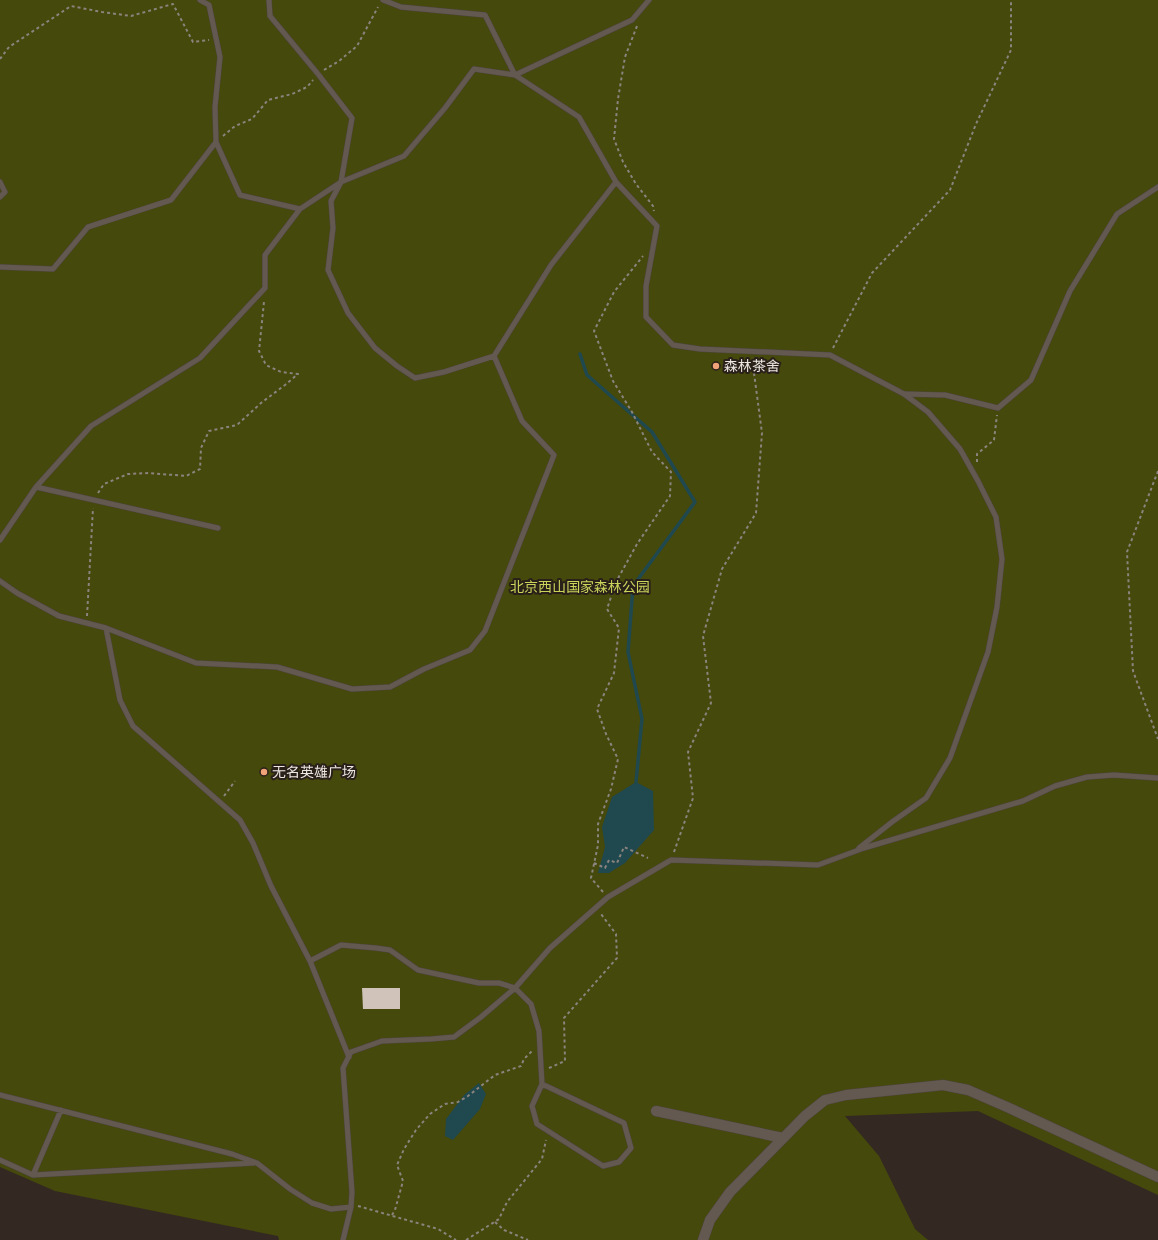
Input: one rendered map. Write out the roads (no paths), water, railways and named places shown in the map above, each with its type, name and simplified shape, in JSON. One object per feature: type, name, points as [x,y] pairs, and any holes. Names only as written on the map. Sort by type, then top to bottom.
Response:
[{"type":"street","points":[[703,1240],[710,1220],[730,1192],[805,1116],[826,1100],[846,1094],[943,1085],[968,1090],[1158,1177]]},
{"type":"street","points":[[656,1111],[783,1138]]},
{"type":"lane","points":[[200,0],[209,5],[220,57],[215,107],[216,142],[240,195],[300,209]]},
{"type":"lane","points":[[269,0],[270,16],[352,118],[341,182],[331,200],[333,228],[328,270],[348,313],[375,348],[415,378],[444,372],[494,356],[551,265],[616,182]]},
{"type":"lane","points":[[383,0],[401,7],[485,14],[515,75]]},
{"type":"lane","points":[[515,75],[632,20],[649,0]]},
{"type":"lane","points":[[0,540],[36,487],[91,426],[200,358],[265,288],[265,255],[300,209],[341,182],[404,156],[445,108],[474,69],[515,75],[579,118],[616,182],[657,226],[646,286],[646,317],[673,344],[700,349],[830,355],[904,394],[928,412],[960,449],[978,480],[996,517],[1002,559],[997,607],[988,652],[950,758],[926,798],[892,822],[857,850]]},
{"type":"lane","points":[[0,267],[53,268],[88,227],[171,200],[216,142]]},
{"type":"lane","points":[[0,182],[5,192],[0,197]]},
{"type":"lane","points":[[904,394],[945,395],[998,408],[1031,380],[1070,291],[1117,214],[1158,187]]},
{"type":"lane","points":[[0,581],[17,593],[59,616],[106,628],[196,663],[277,667],[352,689],[390,687],[424,669],[470,650],[485,631],[554,455],[522,421],[494,356]]},
{"type":"lane","points":[[36,487],[218,528]]},
{"type":"lane","points":[[106,628],[120,700],[133,726],[240,820],[253,843],[270,886],[310,961],[349,1057]]},
{"type":"lane","points":[[343,1240],[351,1207],[352,1192],[343,1068],[351,1052],[382,1041],[454,1037],[481,1017],[515,988],[550,948],[608,897],[671,860],[818,865],[857,850],[1023,801],[1055,786],[1087,777],[1114,775],[1158,778]]},
{"type":"lane","points":[[310,961],[341,945],[376,948],[390,950],[418,970],[479,983],[499,983],[515,988],[531,1004],[539,1031],[542,1084],[532,1106],[537,1124],[603,1166],[619,1162],[631,1148],[624,1123],[542,1084]]},
{"type":"lane","points":[[0,1095],[232,1154],[257,1163],[290,1189],[312,1203],[331,1209],[351,1207]]},
{"type":"lane","points":[[33,1175],[60,1110]]},
{"type":"lane","points":[[0,1160],[33,1175],[257,1163]]},
{"type":"water","points":[[636,782],[653,791],[654,830],[625,863],[609,873],[598,873],[605,847],[602,827],[612,797]]},
{"type":"water","points":[[479,1083],[486,1094],[480,1109],[453,1140],[445,1136],[446,1119],[464,1095]]},
{"type":"waterway","points":[[580,354],[587,375],[652,432],[695,502],[633,586],[628,652],[642,719],[636,782]]},
{"type":"place","name":"森林茶舍","points":[[716,366]]},
{"type":"place","name":"无名英雄广场","points":[[264,772]]},
{"type":"park label","name":"北京西山国家森林公园","points":[[580,587]]}]
